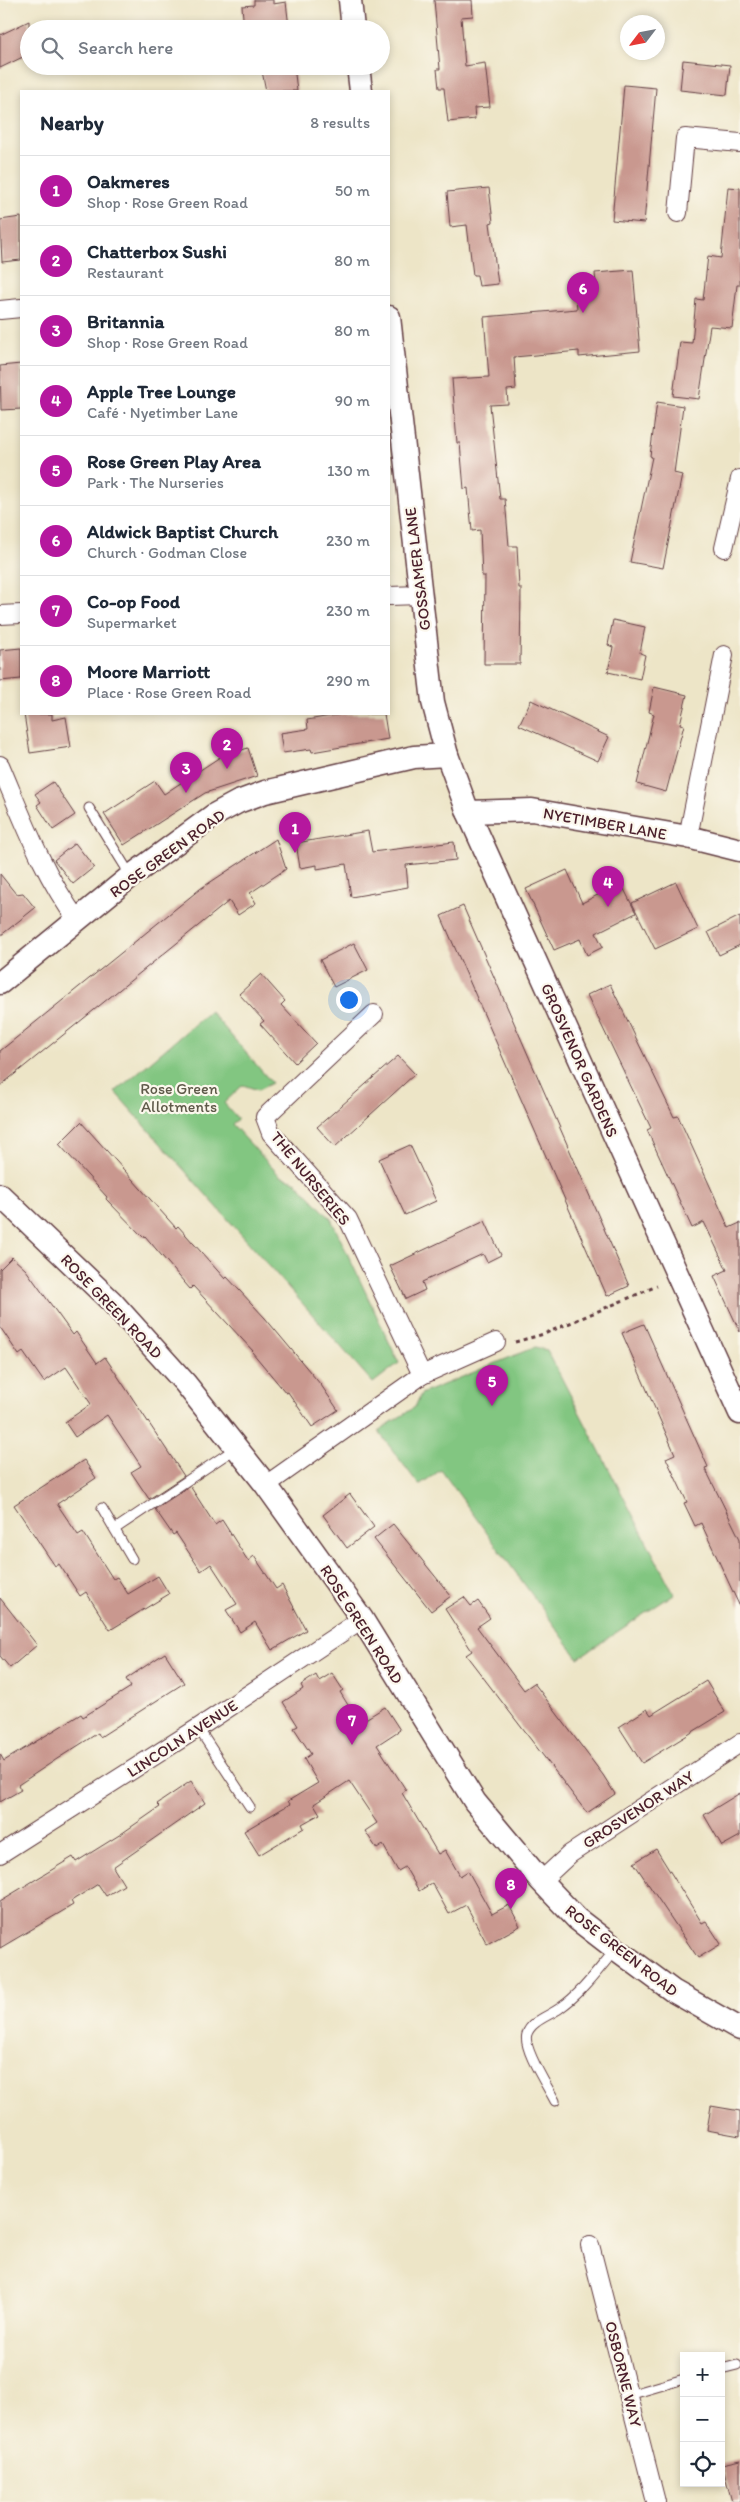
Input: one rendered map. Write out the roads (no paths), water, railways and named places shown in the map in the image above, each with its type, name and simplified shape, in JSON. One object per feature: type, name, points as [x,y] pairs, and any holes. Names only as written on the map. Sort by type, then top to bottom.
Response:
[{"type":"street","points":[[350,0],[352,20]]},
{"type":"street","points":[[359,75],[361,90]]},
{"type":"street","points":[[678,213],[685,138],[740,143]]},
{"type":"street","points":[[0,310],[20,308]]},
{"type":"street","name":"GOSSAMER LANE","points":[[390,326],[433,702]]},
{"type":"street","points":[[724,548],[740,479]]},
{"type":"street","points":[[390,596],[420,595]]},
{"type":"street","points":[[0,615],[20,614]]},
{"type":"street","points":[[688,837],[724,656]]},
{"type":"street","name":"GROSVENOR GARDENS","points":[[433,702],[447,755],[468,812],[740,1413]]},
{"type":"street","name":"ROSE GREEN ROAD","points":[[0,983],[131,876],[214,815],[238,802],[265,792],[414,757],[447,755]]},
{"type":"street","points":[[0,765],[44,870],[60,897],[78,921]]},
{"type":"street","name":"NYETIMBER LANE","points":[[468,812],[532,810],[688,837],[740,850]]},
{"type":"street","name":"THE NURSERIES","points":[[374,1014],[265,1117],[271,1132],[348,1220],[422,1375]]},
{"type":"street","name":"ROSE GREEN ROAD","points":[[0,1195],[112,1302],[185,1383],[266,1485],[362,1619],[475,1802],[541,1881],[577,1919],[616,1949],[673,1991],[740,2029]]},
{"type":"street","points":[[266,1485],[422,1375],[490,1344]]},
{"type":"street","name":"LINCOLN AVENUE","points":[[0,1854],[198,1728],[362,1619]]},
{"type":"street","name":"GROSVENOR WAY","points":[[541,1881],[570,1854],[740,1743]]},
{"type":"street","name":"OSBORNE WAY","points":[[590,2245],[656,2502]]},
{"type":"lane","points":[[89,808],[131,876]]},
{"type":"lane","points":[[115,1529],[236,1447]]},
{"type":"lane","points":[[102,1508],[132,1559]]},
{"type":"lane","points":[[198,1728],[250,1807]]},
{"type":"lane","points":[[556,2101],[527,2047],[526,2034],[534,2024],[560,2008],[580,1991],[616,1949]]},
{"type":"lane","points":[[725,2368],[737,2365]]},
{"type":"lane","points":[[629,2395],[680,2380]]},
{"type":"place","name":"Aldwick Baptist Church","points":[[583,313]]},
{"type":"place","name":"Chatterbox Sushi","points":[[227,769]]},
{"type":"place","name":"Britannia","points":[[186,793]]},
{"type":"place","name":"Oakmeres","points":[[295,853]]},
{"type":"place","name":"Apple Tree Lounge","points":[[608,907]]},
{"type":"place","name":"Rose Green Play Area","points":[[492,1406]]},
{"type":"place","name":"Co-op Food","points":[[352,1745]]},
{"type":"place","name":"Moore Marriott","points":[[511,1909]]},
{"type":"park label","name":"Rose Green Allotments","points":[[179,1097]]}]
